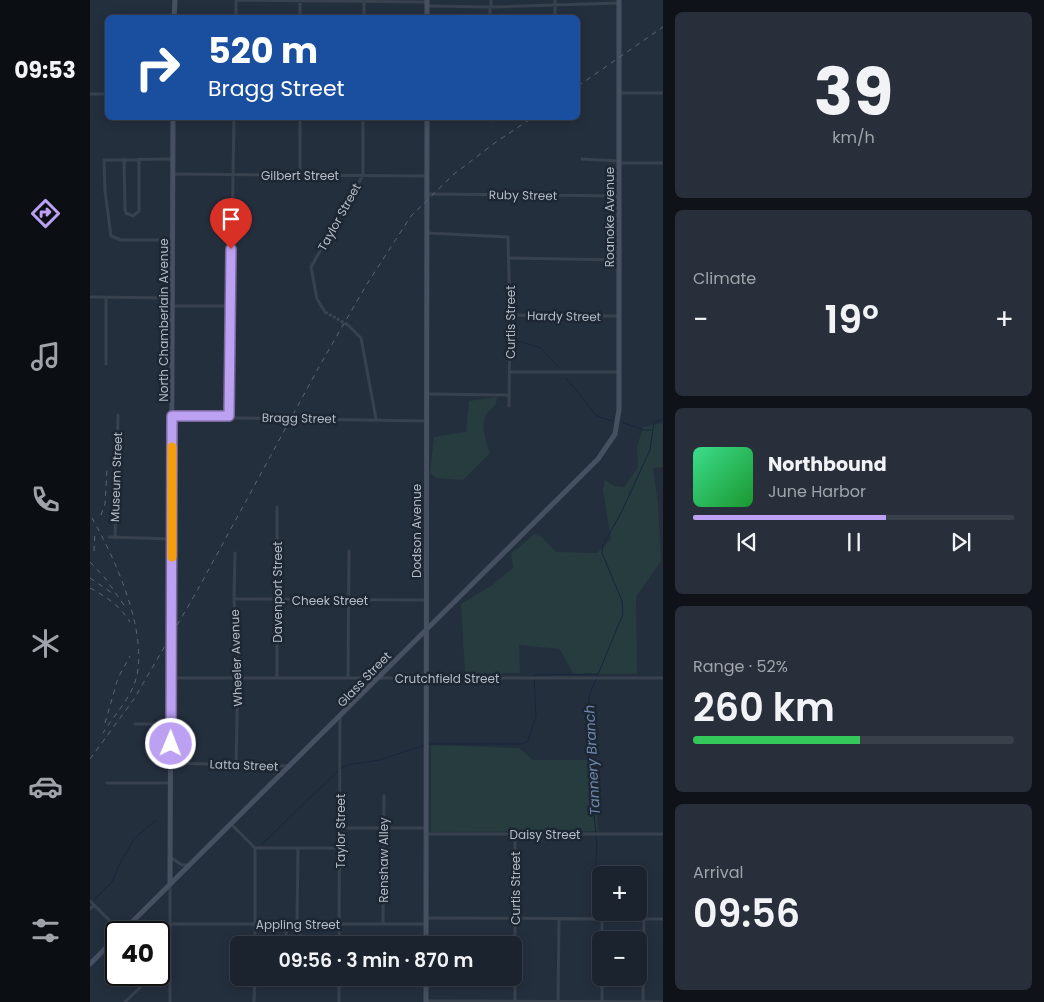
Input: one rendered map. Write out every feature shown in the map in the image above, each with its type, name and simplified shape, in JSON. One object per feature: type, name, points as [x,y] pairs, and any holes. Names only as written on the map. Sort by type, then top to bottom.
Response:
[{"type":"street","points":[[174,15],[175,0]]},
{"type":"street","points":[[236,15],[236,0],[427,2],[491,7],[619,2]]},
{"type":"street","points":[[490,15],[491,0]]},
{"type":"street","points":[[555,0],[555,15]]},
{"type":"street","points":[[300,1],[300,15]]},
{"type":"street","points":[[364,2],[364,15]]},
{"type":"street","points":[[427,2],[427,15]]},
{"type":"street","name":"Roanoke Avenue","points":[[615,434],[618,410],[619,2]]},
{"type":"street","points":[[619,93],[663,93]]},
{"type":"street","points":[[90,94],[105,94]]},
{"type":"street","name":"North Chamberlain Avenue","points":[[170,921],[173,120]]},
{"type":"street","points":[[229,416],[229,306],[234,120]]},
{"type":"street","points":[[300,120],[300,175]]},
{"type":"street","name":"Taylor Street","points":[[325,312],[317,299],[311,267],[363,175],[363,120]]},
{"type":"street","name":"Dodson Avenue","points":[[426,936],[428,678],[425,290],[427,120]]},
{"type":"street","points":[[124,159],[125,209],[126,213],[133,216],[139,211],[139,159]]},
{"type":"street","points":[[173,159],[104,160],[104,191],[111,236],[121,240],[173,240]]},
{"type":"street","points":[[582,159],[663,163]]},
{"type":"street","name":"Gilbert Street","points":[[174,174],[426,176]]},
{"type":"street","name":"Ruby Street","points":[[426,194],[619,196]]},
{"type":"street","name":"Curtis Street","points":[[426,233],[508,237],[510,258],[509,406]]},
{"type":"street","points":[[510,258],[618,260]]},
{"type":"street","points":[[90,297],[172,298]]},
{"type":"street","points":[[106,297],[106,364]]},
{"type":"street","points":[[172,306],[229,306]]},
{"type":"street","name":"Hardy Street","points":[[510,315],[617,316]]},
{"type":"street","points":[[348,325],[361,338],[376,419]]},
{"type":"street","points":[[510,372],[618,372]]},
{"type":"street","points":[[427,394],[508,395]]},
{"type":"street","name":"Museum Street","points":[[115,538],[118,416]]},
{"type":"street","name":"Bragg Street","points":[[172,416],[426,421]]},
{"type":"street","name":"Glass Street","points":[[133,921],[598,459],[615,434]]},
{"type":"street","name":"Davenport Street","points":[[277,507],[277,677]]},
{"type":"street","points":[[109,538],[172,539]]},
{"type":"street","points":[[348,678],[349,551]]},
{"type":"street","name":"Wheeler Avenue","points":[[235,553],[234,599],[238,677],[236,764]]},
{"type":"street","name":"Cheek Street","points":[[234,599],[426,600]]},
{"type":"street","name":"Crutchfield Street","points":[[171,678],[663,678]]},
{"type":"street","name":"Taylor Street","points":[[339,936],[340,717]]},
{"type":"street","points":[[135,724],[171,724]]},
{"type":"street","name":"Latta Street","points":[[170,764],[289,766]]},
{"type":"street","points":[[107,783],[170,783]]},
{"type":"street","name":"Renshaw Alley","points":[[383,924],[384,796]]},
{"type":"street","points":[[231,824],[255,848],[255,936]]},
{"type":"street","name":"Daisy Street","points":[[340,828],[516,834],[663,834]]},
{"type":"street","name":"Curtis Street","points":[[515,1002],[516,834]]},
{"type":"street","points":[[255,848],[340,848]]},
{"type":"street","points":[[298,848],[300,936]]},
{"type":"street","points":[[170,857],[182,866],[189,865]]},
{"type":"street","points":[[90,901],[111,921]]},
{"type":"street","points":[[90,909],[94,905]]},
{"type":"street","name":"Appling Street","points":[[170,924],[383,924],[515,919],[592,919]]},
{"type":"street","points":[[558,1002],[559,919]]},
{"type":"street","name":"Appling Street","points":[[647,919],[663,919]]},
{"type":"street","points":[[643,1002],[644,921]]},
{"type":"street","points":[[286,924],[286,936]]},
{"type":"street","points":[[90,964],[105,949]]},
{"type":"street","points":[[125,1002],[142,986]]},
{"type":"street","name":"North Chamberlain Avenue","points":[[170,986],[170,1002]]},
{"type":"street","points":[[254,1002],[255,986]]},
{"type":"street","points":[[339,986],[339,1002]]},
{"type":"street","points":[[426,986],[426,1002],[663,1002]]},
{"type":"street","points":[[602,986],[602,1002]]},
{"type":"green space","points":[[497,397],[495,405],[487,414],[484,422],[485,439],[490,453],[463,480],[437,478],[430,473],[434,437],[466,432],[469,401]]},
{"type":"green space","points":[[663,423],[663,467],[653,468],[658,503],[661,561],[636,597],[637,674],[573,674],[560,649],[519,645],[520,673],[465,673],[461,604],[491,586],[513,568],[511,554],[534,534],[542,537],[556,552],[597,553],[611,539],[603,490],[605,480],[614,486],[624,487],[638,467],[637,447],[643,427]]},
{"type":"green space","points":[[431,745],[519,748],[533,760],[595,760],[598,831],[431,832]]},
{"type":"waterway","points":[[514,340],[541,348],[559,368]]},
{"type":"waterway","points":[[566,378],[597,416],[612,421]]},
{"type":"waterway","name":"Tannery Branch","points":[[595,866],[597,847],[587,736],[589,696],[623,614],[622,601],[602,553],[603,545],[621,513],[650,450],[654,422],[663,420]]},
{"type":"waterway","points":[[623,423],[644,430],[651,430]]},
{"type":"waterway","points":[[429,744],[521,744],[528,741],[536,716],[534,675],[597,674]]},
{"type":"waterway","points":[[262,844],[339,770],[347,765],[379,760],[425,745]]},
{"type":"waterway","points":[[94,900],[112,882],[119,865],[134,839],[156,820]]},
{"type":"tunnel","points":[[325,312],[348,325]]},
{"type":"railway","points":[[580,85],[663,27]]},
{"type":"railway","points":[[90,759],[134,699],[197,591],[320,365],[367,284],[411,216],[454,174],[529,120]]},
{"type":"railway","points":[[101,515],[105,504],[107,470]]},
{"type":"railway","points":[[92,518],[120,576],[135,622],[138,645],[138,666],[134,685],[103,733]]},
{"type":"railway","points":[[94,551],[95,532]]},
{"type":"railway","points":[[90,562],[105,578],[124,605]]},
{"type":"railway","points":[[90,578],[112,593]]},
{"type":"railway","points":[[90,588],[113,602],[130,622]]},
{"type":"railway","points":[[105,723],[118,678],[130,656]]},
{"type":"slow traffic","points":[[172,447],[172,557]]},
{"type":"route","points":[[171,744],[172,416],[229,416],[231,249]]}]
